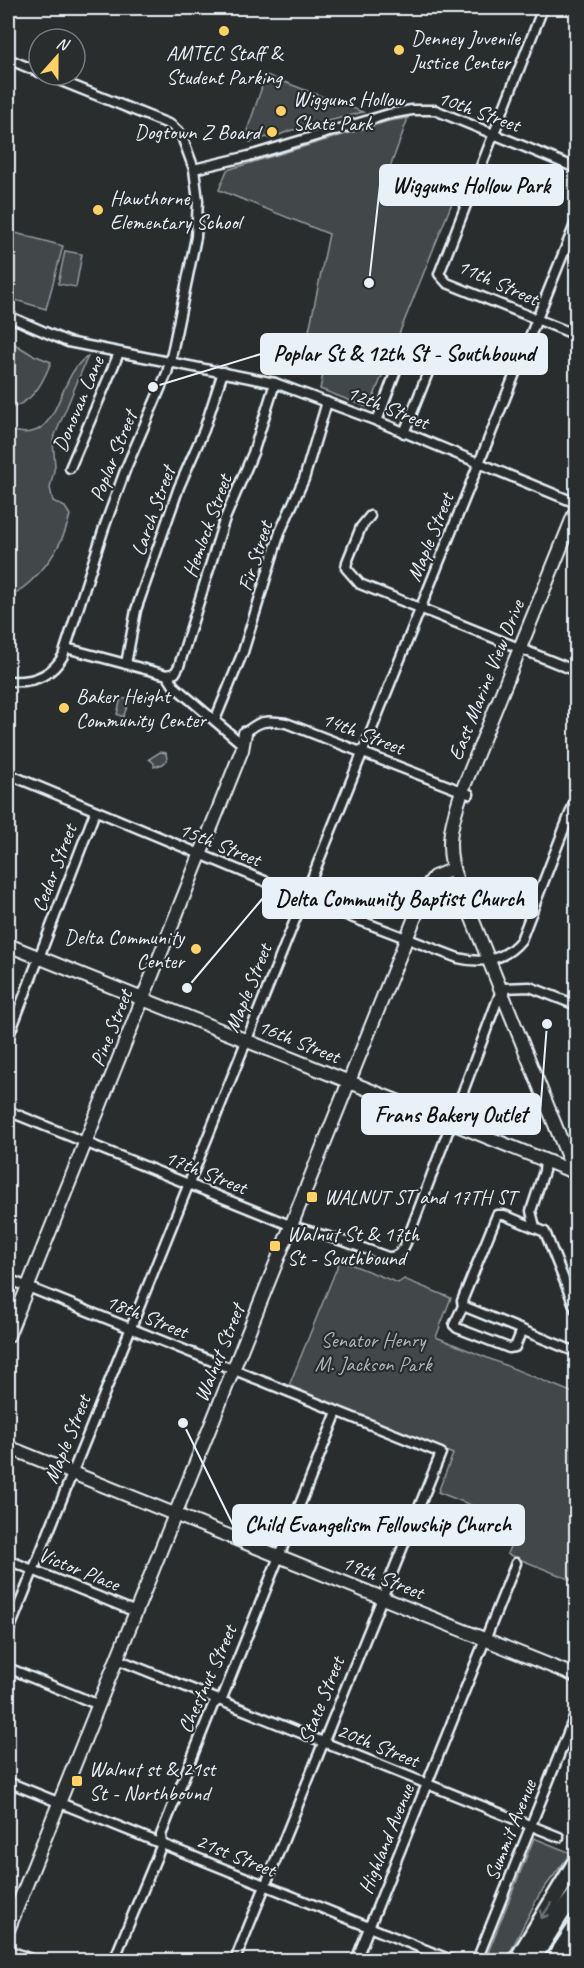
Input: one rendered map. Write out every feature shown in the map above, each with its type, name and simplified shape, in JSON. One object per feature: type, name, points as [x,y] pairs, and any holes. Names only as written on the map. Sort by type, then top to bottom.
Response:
[{"type":"highway","points":[[517,1960],[576,1862]]},
{"type":"highway","points":[[532,1960],[576,1894]]},
{"type":"highway","points":[[554,1960],[576,1927]]},
{"type":"main road","name":"East Marine View Drive","points":[[523,651],[576,510]]},
{"type":"main road","name":"East Marine View Drive","points":[[576,528],[465,793],[450,833],[449,848],[453,869],[576,1174]]},
{"type":"main road","name":"Pine Street","points":[[8,1336],[144,1000],[242,750],[244,738]]},
{"type":"main road","name":"Walnut Street","points":[[8,1930],[428,885],[434,877],[453,869]]},
{"type":"main road","name":"16th Street","points":[[8,945],[576,1174]]},
{"type":"main road","points":[[545,1161],[557,1154],[562,1140]]},
{"type":"main road","name":"19th Street","points":[[8,1447],[574,1674]]},
{"type":"street","points":[[493,134],[543,8]]},
{"type":"street","points":[[8,59],[27,67]]},
{"type":"street","points":[[76,87],[171,125],[181,134],[194,169]]},
{"type":"street","name":"10th Street","points":[[194,169],[249,156],[389,114],[412,110],[435,110],[576,168]]},
{"type":"street","name":"11th Street","points":[[493,134],[439,274],[447,283],[576,334]]},
{"type":"street","name":"Poplar Street","points":[[8,681],[28,681],[40,678],[59,664],[122,478],[170,363],[196,237],[198,201],[194,169]]},
{"type":"street","name":"Maple Street","points":[[8,1633],[576,222]]},
{"type":"street","name":"12th Street","points":[[8,316],[68,342],[275,383],[377,421],[576,503]]},
{"type":"street","points":[[377,421],[400,360],[407,350],[425,353],[431,358],[429,370],[404,433]]},
{"type":"street","name":"Donovan Lane","points":[[70,468],[119,353]]},
{"type":"street","name":"Larch Street","points":[[126,664],[136,610],[179,487],[204,430],[223,372]]},
{"type":"street","name":"Hemlock Street","points":[[167,675],[175,673],[179,666],[224,521],[253,453],[275,383]]},
{"type":"street","name":"Fir Street","points":[[215,720],[243,652],[280,532],[304,479],[327,402]]},
{"type":"street","points":[[370,516],[361,527],[346,568],[360,584],[523,651],[576,670]]},
{"type":"street","points":[[66,648],[167,675],[174,686],[215,720],[244,738]]},
{"type":"street","name":"14th Street","points":[[244,738],[258,722],[278,722],[363,752],[465,793]]},
{"type":"street","name":"15th Street","points":[[8,774],[95,812],[458,958],[472,961],[489,960]]},
{"type":"street","points":[[489,960],[514,948],[521,940],[576,798]]},
{"type":"street","name":"Cedar Street","points":[[8,1038],[95,812]]},
{"type":"street","points":[[451,1124],[502,988],[530,987],[576,1005]]},
{"type":"street","name":"17th Street","points":[[8,1111],[292,1226],[394,1258],[401,1253],[451,1124]]},
{"type":"street","points":[[535,1227],[531,1211],[545,1161]]},
{"type":"street","points":[[522,1330],[515,1347],[509,1348],[454,1325],[497,1215],[504,1215],[545,1232],[576,1311]]},
{"type":"street","name":"18th Street","points":[[8,1279],[441,1454]]},
{"type":"street","points":[[463,1306],[576,1352]]},
{"type":"street","name":"Chestnut Street","points":[[114,1960],[162,1844],[161,1836],[213,1705],[223,1696],[337,1412]]},
{"type":"street","name":"State Street","points":[[235,1960],[441,1454]]},
{"type":"street","name":"Victor Place","points":[[8,1560],[136,1612]]},
{"type":"street","name":"Highland Avenue","points":[[356,1960],[516,1563]]},
{"type":"street","name":"20th Street","points":[[117,1659],[559,1837]]},
{"type":"street","points":[[8,1668],[99,1705]]},
{"type":"street","name":"Summit Avenue","points":[[477,1960],[576,1713]]},
{"type":"street","name":"21st Street","points":[[8,1782],[451,1960]]},
{"type":"street","points":[[8,1950],[33,1960]]},
{"type":"green space","points":[[266,75],[363,112],[289,131],[270,139],[267,137],[250,142],[248,128]]},
{"type":"green space","points":[[408,118],[387,176],[452,203],[369,408],[320,389],[331,336],[309,331],[329,234],[219,190],[227,170],[389,121]]},
{"type":"green space","points":[[8,231],[63,246],[46,309],[8,298]]},
{"type":"green space","points":[[65,251],[82,254],[76,287],[58,284]]},
{"type":"green space","points":[[8,340],[31,354],[51,362],[36,392],[24,402],[8,409]]},
{"type":"green space","points":[[88,356],[53,440],[55,466],[50,488],[53,501],[65,507],[70,515],[67,525],[60,543],[44,567],[28,584],[8,599],[8,429],[26,433],[38,429],[48,421],[77,366]]},
{"type":"green space","points":[[121,698],[130,700],[123,717],[117,714]]},
{"type":"green space","points":[[160,752],[166,753],[167,760],[154,767],[154,763],[149,759]]},
{"type":"green space","name":"Senator Henry M. Jackson Park","points":[[340,1260],[398,1283],[404,1279],[451,1298],[436,1337],[576,1394],[576,1582],[507,1554],[519,1524],[438,1492],[453,1454],[288,1388]]},
{"type":"green space","points":[[534,1838],[571,1853],[539,1895],[506,1960],[485,1960]]},
{"type":"place","name":"AMTEC Staff & Student Parking","points":[[224,31]]},
{"type":"place","name":"Denney Juvenile Justice Center","points":[[399,50]]},
{"type":"place","name":"Wiggums Hollow Skate Park","points":[[281,111]]},
{"type":"place","name":"Dogtown Z Board","points":[[272,132]]},
{"type":"place","name":"Hawthorne Elementary School","points":[[98,210]]},
{"type":"place","name":"Wiggums Hollow Park","points":[[369,283]]},
{"type":"place","name":"Poplar St & 12th St - Southbound","points":[[153,387]]},
{"type":"place","name":"Baker Height Community Center","points":[[64,708]]},
{"type":"place","name":"Delta Community Center","points":[[196,949]]},
{"type":"place","name":"Delta Community Baptist Church","points":[[187,988]]},
{"type":"place","name":"Frans Bakery Outlet","points":[[547,1024]]},
{"type":"place","name":"WALNUT ST and 17TH ST","points":[[312,1197]]},
{"type":"place","name":"Walnut St & 17th St - Southbound","points":[[275,1246]]},
{"type":"place","name":"Child Evangelism Fellowship Church","points":[[183,1423]]},
{"type":"place","name":"Walnut st & 21st St - Northbound","points":[[77,1781]]}]
